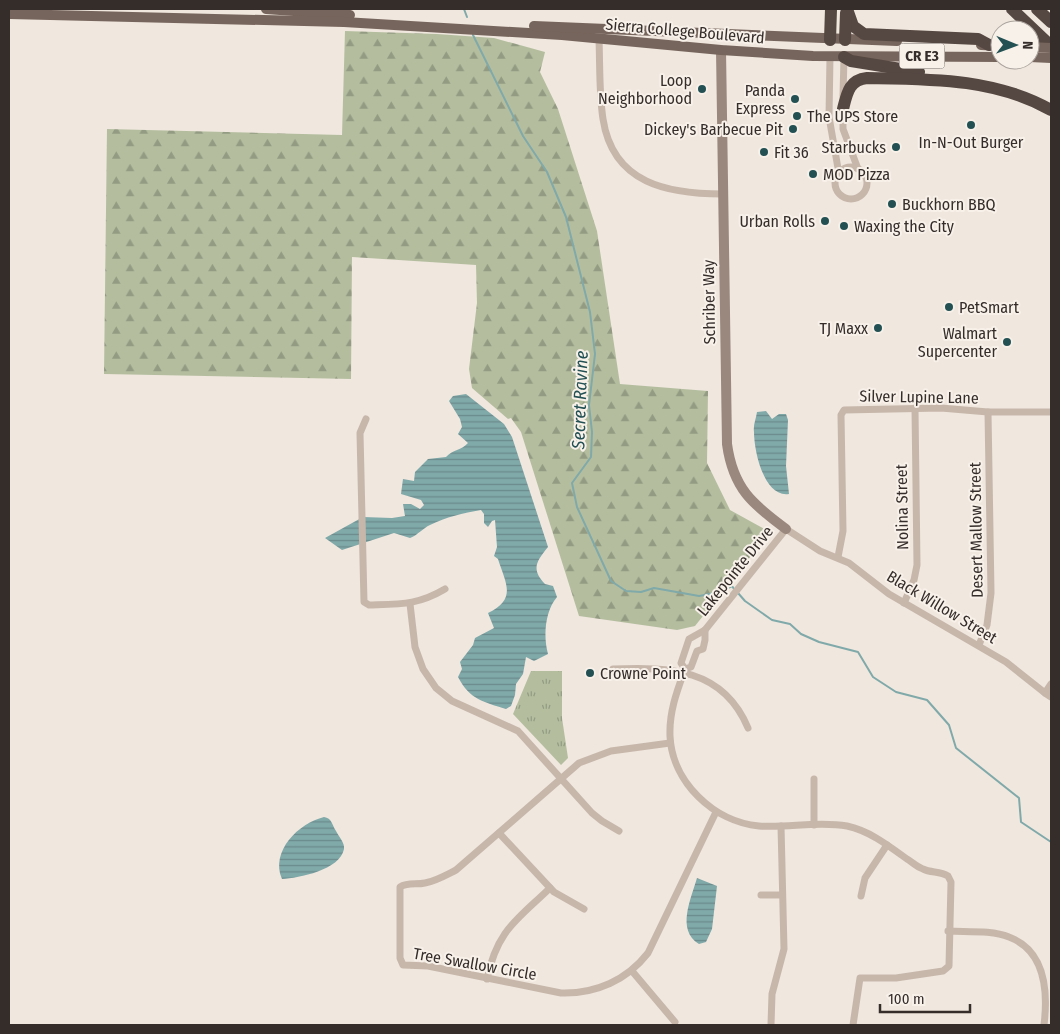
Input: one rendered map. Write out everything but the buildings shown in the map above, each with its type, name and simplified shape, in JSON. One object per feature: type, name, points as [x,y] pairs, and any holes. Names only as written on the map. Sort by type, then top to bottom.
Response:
[{"type":"highway","points":[[830,40],[831,9]]},
{"type":"highway","points":[[845,40],[847,9]]},
{"type":"highway","points":[[847,9],[853,26],[864,34],[978,39],[990,44]]},
{"type":"highway","points":[[1001,9],[1015,20]]},
{"type":"highway","points":[[1012,9],[1051,48]]},
{"type":"highway","points":[[1037,9],[1051,22]]},
{"type":"highway","points":[[1040,40],[1051,48]]},
{"type":"highway","points":[[844,56],[851,61],[966,78],[1032,99],[1051,110]]},
{"type":"highway","points":[[843,108],[849,87],[859,79],[952,80],[990,85]]},
{"type":"main road","name":"Sierra College Boulevard","points":[[266,9],[599,34],[721,50],[830,56],[990,57]]},
{"type":"main road","name":"Sierra College Boulevard","points":[[12,14],[105,12],[599,34],[990,46]]},
{"type":"main road","points":[[830,40],[830,56]]},
{"type":"main road","points":[[844,56],[845,40]]},
{"type":"street","points":[[599,34],[603,121],[611,144],[621,161],[636,176],[657,187],[679,192],[723,194]]},
{"type":"street","name":"Schriber Way","points":[[721,50],[726,422],[730,462],[737,481],[748,498],[758,509],[786,529]]},
{"type":"street","points":[[830,56],[829,117],[839,174]]},
{"type":"street","points":[[844,56],[843,129],[858,169]]},
{"type":"street","points":[[847,168],[858,169],[863,172],[867,181],[865,190],[857,198],[847,198],[837,191],[836,181],[839,174],[847,168]]},
{"type":"street","name":"Silver Lupine Lane","points":[[838,557],[843,532],[841,415],[848,409],[914,408],[988,412],[1051,412]]},
{"type":"street","name":"Nolina Street","points":[[904,602],[914,580],[917,558],[914,408]]},
{"type":"street","name":"Desert Mallow Street","points":[[978,645],[987,625],[991,593],[988,412]]},
{"type":"street","points":[[366,419],[360,433],[364,602],[370,605],[410,604],[427,600],[446,589]]},
{"type":"street","name":"Black Willow Street","points":[[786,529],[820,551],[838,557],[867,575],[889,594],[1019,670],[1048,695],[1051,684]]},
{"type":"street","name":"Lakepointe Drive","points":[[786,529],[704,630],[689,638],[681,663],[684,671],[671,713],[670,743],[676,762],[689,786],[716,812],[743,823],[781,826],[836,825],[856,828],[887,845],[923,870],[941,872],[948,876],[951,882],[948,931]]},
{"type":"street","points":[[410,604],[415,647],[423,669],[436,688],[452,701],[518,731],[597,817],[619,831]]},
{"type":"street","name":"Lakepointe Drive","points":[[684,671],[691,667],[697,651],[703,649],[704,630]]},
{"type":"street","points":[[688,645],[697,651]]},
{"type":"street","points":[[613,670],[660,668],[684,671],[706,680],[722,690],[736,705],[748,728]]},
{"type":"street","name":"Tree Swallow Circle","points":[[670,743],[600,753],[580,763],[560,778],[456,870],[425,883],[405,884],[400,887],[400,958],[403,965],[428,966],[551,992],[573,993],[602,987],[632,971],[652,947],[716,812]]},
{"type":"street","points":[[814,779],[814,825]]},
{"type":"street","points":[[771,1025],[772,994],[784,949],[781,826]]},
{"type":"street","points":[[499,832],[550,888],[560,897],[584,909]]},
{"type":"street","points":[[861,896],[866,878],[887,845]]},
{"type":"street","points":[[487,979],[495,948],[502,935],[519,916],[550,888]]},
{"type":"street","points":[[761,895],[782,895]]},
{"type":"street","points":[[853,1025],[860,978],[896,978],[943,971],[949,966],[950,959],[948,931],[1009,937],[1028,949],[1037,958],[1044,978],[1046,1010],[1044,1025]]},
{"type":"street","points":[[632,971],[675,1022]]},
{"type":"green space","points":[[345,31],[494,38],[545,52],[540,72],[558,109],[597,231],[620,384],[708,391],[707,463],[730,510],[770,532],[695,626],[677,630],[579,616],[521,432],[511,418],[508,419],[472,388],[469,369],[477,303],[476,265],[352,257],[351,379],[104,374],[107,129],[342,135]]},
{"type":"green space","points":[[531,671],[562,671],[562,718],[568,758],[561,765],[513,714]]},
{"type":"water","points":[[466,394],[504,424],[512,437],[548,547],[538,561],[538,574],[545,584],[553,586],[557,597],[550,609],[546,624],[546,647],[548,654],[534,661],[526,657],[523,674],[516,684],[511,706],[506,709],[478,699],[467,691],[458,677],[462,669],[460,662],[473,645],[475,638],[494,628],[488,613],[497,608],[506,596],[507,590],[504,576],[498,559],[494,556],[497,547],[495,520],[488,527],[484,523],[484,514],[481,510],[474,511],[436,522],[410,538],[394,533],[342,550],[325,538],[363,517],[392,518],[405,516],[403,504],[411,504],[420,509],[424,505],[421,500],[401,494],[403,479],[414,481],[415,472],[428,459],[446,457],[468,443],[458,434],[462,427],[460,419],[449,401],[453,396]]},
{"type":"water","points":[[766,411],[772,419],[779,414],[786,414],[788,420],[786,466],[789,494],[780,493],[773,489],[762,472],[758,461],[754,440],[754,424],[757,412]]},
{"type":"water","points":[[324,817],[330,820],[343,842],[344,849],[341,856],[327,867],[308,875],[282,879],[279,869],[280,858],[289,840],[305,825]]},
{"type":"water","points":[[697,878],[717,886],[712,929],[706,942],[699,944],[688,931],[687,923],[689,904]]},
{"type":"waterway","name":"Secret Ravine","points":[[464,9],[467,17]]},
{"type":"waterway","name":"Secret Ravine","points":[[473,35],[523,136],[547,172],[566,217],[590,312],[595,354],[589,405],[592,432],[591,457],[572,483],[577,507],[611,581],[626,591],[641,592],[654,588],[699,596],[720,592],[732,586],[734,589]]},
{"type":"waterway","name":"Secret Ravine","points":[[738,593],[745,601],[772,620],[790,624],[801,634],[819,642],[858,652],[873,677],[896,692],[927,700],[949,725],[956,748],[1019,798],[1021,822],[1051,842]]},
{"type":"place","name":"Loop Neighborhood","points":[[702,89]]},
{"type":"place","name":"Panda Express","points":[[795,99]]},
{"type":"place","name":"The UPS Store","points":[[797,116]]},
{"type":"place","name":"In-N-Out Burger","points":[[971,125]]},
{"type":"place","name":"Dickey's Barbecue Pit","points":[[793,129]]},
{"type":"place","name":"Starbucks","points":[[896,147]]},
{"type":"place","name":"Fit 36","points":[[764,152]]},
{"type":"place","name":"MOD Pizza","points":[[813,174]]},
{"type":"place","name":"Buckhorn BBQ","points":[[892,204]]},
{"type":"place","name":"Urban Rolls","points":[[825,221]]},
{"type":"place","name":"Waxing the City","points":[[844,226]]},
{"type":"place","name":"PetSmart","points":[[949,307]]},
{"type":"place","name":"TJ Maxx","points":[[878,328]]},
{"type":"place","name":"Walmart Supercenter","points":[[1007,342]]},
{"type":"place","name":"Crowne Point","points":[[590,673]]}]
